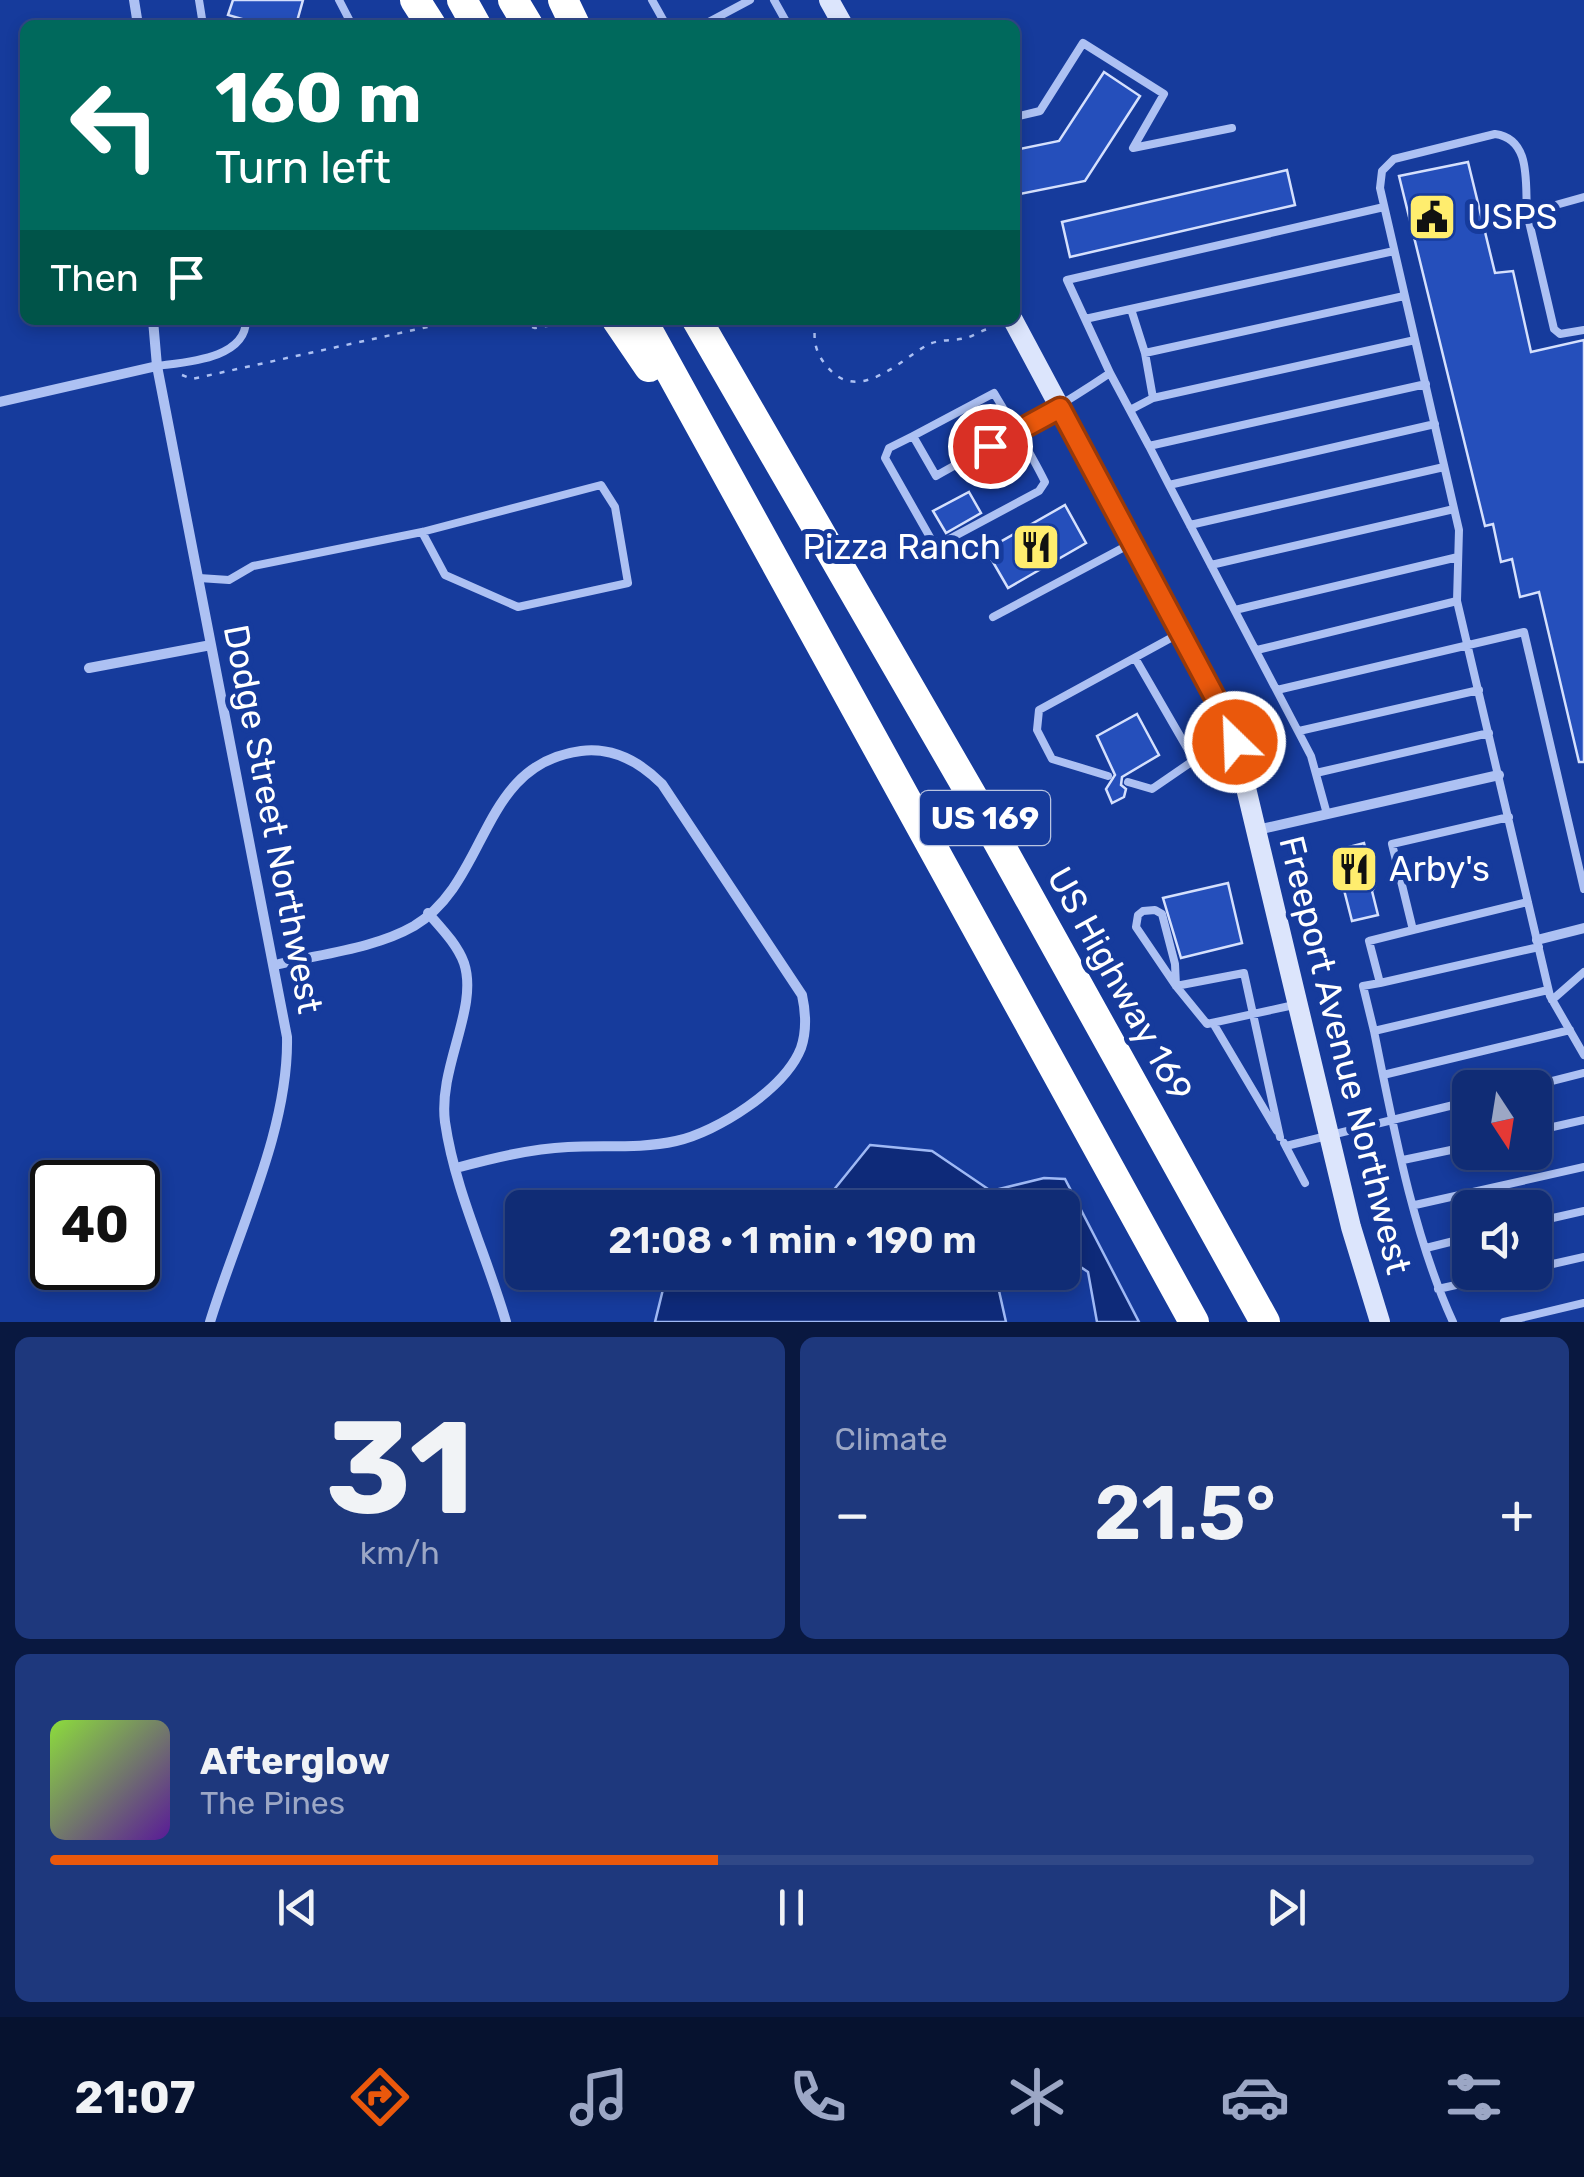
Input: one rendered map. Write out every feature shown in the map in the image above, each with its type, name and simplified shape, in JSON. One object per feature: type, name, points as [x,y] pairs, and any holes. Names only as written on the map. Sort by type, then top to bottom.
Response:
[{"type":"highway","points":[[621,325],[729,477]]},
{"type":"highway","name":"US 169","points":[[645,325],[1194,1322]]},
{"type":"highway","name":"US Highway 169","points":[[700,325],[986,820],[1265,1322]]},
{"type":"highway","points":[[709,325],[742,398]]},
{"type":"street","name":"Dodge Street Northwest","points":[[154,325],[157,366],[287,1037],[286,1084],[273,1135],[210,1322]]},
{"type":"street","name":"Freeport Avenue Northwest","points":[[1016,325],[1235,742],[1351,1227],[1380,1322]]},
{"type":"street","points":[[0,402],[157,366]]},
{"type":"street","points":[[89,668],[211,645]]},
{"type":"street","points":[[274,965],[368,943],[415,925],[460,880],[512,785],[530,770],[570,753],[590,750],[620,755],[649,772],[670,796],[793,976],[806,1014],[805,1032],[793,1064],[750,1104],[714,1128],[672,1142],[548,1148],[456,1168]]},
{"type":"street","points":[[1257,830],[1499,775]]},
{"type":"street","points":[[428,913],[456,948],[467,976],[468,994],[450,1056],[445,1119],[456,1168],[506,1322]]},
{"type":"street","points":[[1538,944],[1584,928]]},
{"type":"lane","points":[[712,20],[750,0]]},
{"type":"lane","points":[[1020,116],[1040,111],[1083,43],[1164,94],[1133,148],[1232,128]]},
{"type":"lane","points":[[1584,330],[1560,334],[1554,330],[1527,213],[1519,144],[1508,136],[1495,134],[1394,160],[1382,170],[1384,208],[1458,530],[1458,601],[1548,990],[1584,1055]]},
{"type":"lane","points":[[1527,213],[1584,197]]},
{"type":"lane","points":[[1327,814],[1316,773],[1298,731],[1110,373],[1066,280],[1384,208]]},
{"type":"lane","points":[[1085,319],[1394,251]]},
{"type":"lane","points":[[1145,353],[1404,296]]},
{"type":"lane","points":[[1131,309],[1145,353],[1153,398]]},
{"type":"lane","points":[[157,366],[205,358],[237,345],[246,325]]},
{"type":"lane","points":[[1130,410],[1153,398],[1415,340]]},
{"type":"lane","points":[[913,436],[936,476],[1060,408],[1110,373]]},
{"type":"lane","points":[[1149,446],[1426,384]]},
{"type":"lane","points":[[994,393],[1045,482],[1040,491],[940,544],[931,539],[885,458],[888,448],[913,436],[994,393]]},
{"type":"lane","points":[[1169,485],[1434,424]]},
{"type":"lane","points":[[1190,525],[1444,467]]},
{"type":"lane","points":[[199,578],[229,580],[253,566],[422,532],[600,485],[616,507],[628,584],[518,608],[445,575],[422,532]]},
{"type":"lane","points":[[1211,565],[1454,509]]},
{"type":"lane","points":[[993,617],[1132,543]]},
{"type":"lane","points":[[1235,610],[1458,557]]},
{"type":"lane","points":[[1257,650],[1458,601]]},
{"type":"lane","points":[[1277,690],[1524,632],[1584,889]]},
{"type":"lane","points":[[1108,776],[1052,759],[1037,730],[1040,710],[1180,633]]},
{"type":"lane","points":[[1136,658],[1194,760]]},
{"type":"lane","points":[[1298,731],[1479,690]]},
{"type":"lane","points":[[1316,773],[1489,733]]},
{"type":"lane","points":[[1128,782],[1152,789],[1194,760],[1235,742]]},
{"type":"lane","points":[[1412,930],[1392,844],[1509,817]]},
{"type":"lane","points":[[1380,982],[1369,941],[1528,902]]},
{"type":"lane","points":[[1176,986],[1175,964],[1162,914],[1143,910],[1136,927],[1176,986],[1207,1024],[1299,1004]]},
{"type":"lane","points":[[1453,1322],[1438,1290],[1414,1205],[1363,986],[1538,944]]},
{"type":"lane","points":[[1176,986],[1244,972],[1283,1141]]},
{"type":"lane","points":[[1552,1000],[1584,972]]},
{"type":"lane","points":[[1374,1031],[1548,990]]},
{"type":"lane","points":[[1213,1023],[1305,1183]]},
{"type":"lane","points":[[1383,1074],[1570,1030]]},
{"type":"lane","points":[[1552,1081],[1584,1073]]},
{"type":"lane","points":[[1283,1141],[1330,1135],[1452,1105]]},
{"type":"lane","points":[[1552,1127],[1584,1120]]},
{"type":"lane","points":[[1403,1160],[1452,1150]]},
{"type":"lane","points":[[1414,1205],[1584,1167]]},
{"type":"lane","points":[[1552,1218],[1584,1210]]},
{"type":"lane","points":[[1426,1248],[1452,1242]]},
{"type":"lane","points":[[1552,1264],[1584,1257]]},
{"type":"lane","points":[[1438,1290],[1452,1287]]},
{"type":"lane","points":[[1504,1322],[1584,1303]]},
{"type":"path","points":[[157,366],[192,378],[435,325]]},
{"type":"path","points":[[524,325],[558,325]]},
{"type":"path","points":[[815,325],[812,338],[818,354],[826,366],[850,382],[872,380],[926,346],[966,338],[988,328]]},
{"type":"shaded area","points":[[870,1145],[932,1151],[990,1190],[834,1190]]},
{"type":"shaded area","points":[[1044,1178],[1065,1179],[1071,1190],[995,1190]]},
{"type":"shaded area","points":[[1080,1208],[1139,1322],[1097,1322],[1088,1272],[1080,1267]]},
{"type":"shaded area","points":[[663,1290],[999,1290],[1006,1322],[655,1322]]},
{"type":"building","points":[[233,0],[303,0],[297,20],[246,20],[228,15]]},
{"type":"building","points":[[1104,72],[1140,96],[1085,181],[1020,194],[1020,149],[1059,141]]},
{"type":"building","points":[[1468,162],[1495,273],[1513,271],[1531,352],[1584,340],[1584,762],[1579,762],[1539,592],[1520,597],[1512,559],[1501,562],[1493,524],[1485,526],[1399,176]]},
{"type":"building","points":[[1287,170],[1295,205],[1070,257],[1062,222]]},
{"type":"building","points":[[969,492],[981,513],[946,533],[933,511]]},
{"type":"building","name":"Pizza Ranch","points":[[1065,505],[1086,543],[1008,588],[986,550]]},
{"type":"building","points":[[1137,714],[1159,755],[1122,777],[1124,797],[1112,803],[1106,789],[1115,775],[1097,736]]},
{"type":"building","name":"Arby's","points":[[1364,843],[1378,915],[1352,921],[1334,851]]},
{"type":"building","points":[[1228,883],[1242,943],[1181,958],[1163,898]]},
{"type":"place","name":"USPS","points":[[1432,217]]},
{"type":"place","name":"Pizza Ranch","points":[[1036,547]]},
{"type":"place","name":"Arby's","points":[[1354,869]]},
{"type":"route","points":[[990,446],[1060,408],[1218,703],[1235,742]]}]
